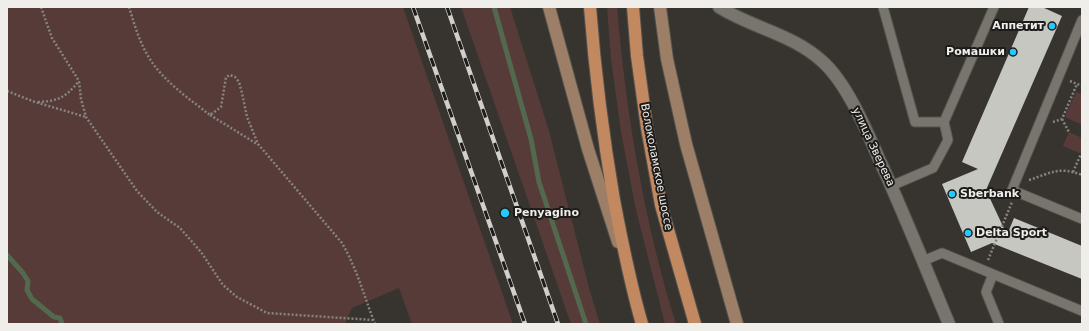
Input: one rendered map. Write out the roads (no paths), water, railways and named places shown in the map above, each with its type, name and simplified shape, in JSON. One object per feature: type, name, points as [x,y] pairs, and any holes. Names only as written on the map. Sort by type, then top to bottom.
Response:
[{"type":"main road","points":[[550,7],[588,149],[627,270],[642,324]]},
{"type":"main road","points":[[590,7],[603,137],[627,270]]},
{"type":"main road","name":"Волоколамское шоссе","points":[[633,7],[637,56],[647,128],[660,198],[695,324]]},
{"type":"main road","points":[[660,7],[667,59],[686,144],[737,324]]},
{"type":"street","name":"улица Зверева","points":[[719,7],[742,19],[792,40],[823,62],[833,73],[862,121],[949,324]]},
{"type":"lane","points":[[883,7],[915,122],[944,122]]},
{"type":"lane","points":[[891,186],[933,168],[948,140],[944,122],[994,7]]},
{"type":"lane","points":[[1082,20],[1012,190],[1082,219]]},
{"type":"lane","points":[[923,261],[942,253],[1082,311]]},
{"type":"lane","points":[[993,274],[986,292],[999,324]]},
{"type":"waterway","points":[[494,7],[531,139],[539,182],[586,324]]},
{"type":"waterway","points":[[7,255],[28,281],[27,290],[32,299],[54,317],[60,318],[62,324]]},
{"type":"railway","points":[[413,7],[525,324]]},
{"type":"railway","points":[[447,7],[558,324]]},
{"type":"place","name":"Аппетит","points":[[1052,26]]},
{"type":"place","name":"Ромашки","points":[[1013,52]]},
{"type":"place","name":"Sberbank","points":[[952,194]]},
{"type":"place","name":"Penyagino","points":[[505,213]]},
{"type":"place","name":"Delta Sport","points":[[968,233]]}]
